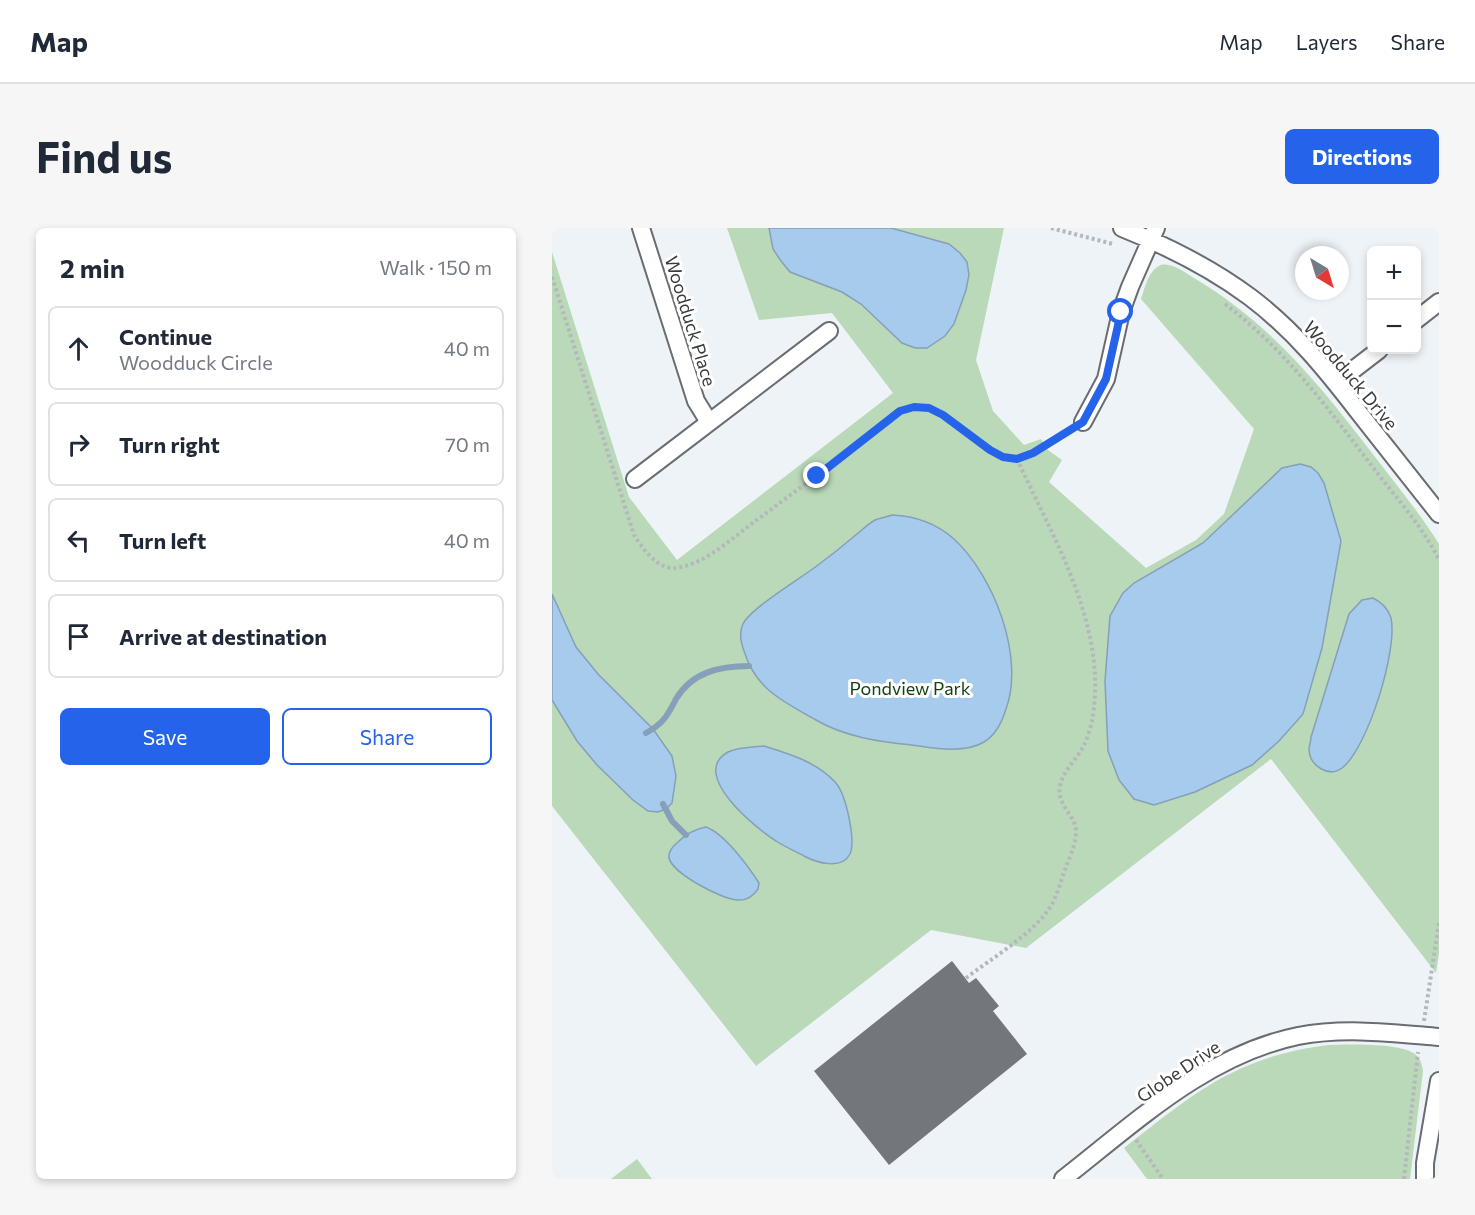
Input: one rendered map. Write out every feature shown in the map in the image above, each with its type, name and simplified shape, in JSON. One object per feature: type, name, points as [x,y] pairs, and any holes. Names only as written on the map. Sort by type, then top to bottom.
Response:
[{"type":"street","name":"Woodduck Place","points":[[641,228],[693,393],[709,422]]},
{"type":"street","name":"Woodduck Drive","points":[[1122,228],[1153,234],[1251,298],[1284,325],[1312,353],[1439,514]]},
{"type":"street","points":[[1083,422],[1106,379],[1121,312],[1153,234]]},
{"type":"street","points":[[1421,316],[1439,302]]},
{"type":"street","name":"Woodduck Place","points":[[635,479],[829,331]]},
{"type":"street","points":[[1336,383],[1374,354]]},
{"type":"street","name":"Globe Drive","points":[[1063,1179],[1180,1089],[1208,1071],[1251,1050],[1298,1036],[1333,1032],[1367,1031],[1439,1037]]},
{"type":"street","points":[[1425,1179],[1425,1163],[1439,1081]]},
{"type":"path","points":[[1051,228],[1122,247]]},
{"type":"path","points":[[552,277],[634,535],[644,550],[664,566],[673,568],[691,564],[722,546],[900,411],[914,407],[929,408],[943,415],[990,450],[1003,457],[1017,459],[1046,447],[1083,422]]},
{"type":"path","points":[[1223,302],[1258,330],[1305,379],[1422,532],[1439,560]]},
{"type":"path","points":[[966,978],[1038,923],[1051,907],[1077,830],[1061,801],[1060,787],[1067,771],[1084,746],[1094,704],[1092,657],[1085,615],[1073,581],[1017,459]]},
{"type":"path","points":[[1425,1018],[1439,922]]},
{"type":"path","points":[[1404,1179],[1417,1059]]},
{"type":"path","points":[[1136,1140],[1164,1179]]},
{"type":"green space","name":"Pondview Park","points":[[727,228],[1004,228],[976,360],[993,411],[1024,445],[1041,439],[1048,450],[1062,460],[1049,482],[1146,568],[1196,540],[1224,514],[1254,429],[1141,299],[1150,275],[1157,267],[1165,264],[1183,271],[1246,315],[1292,356],[1352,428],[1439,544],[1439,953],[1436,973],[1271,759],[1026,948],[931,930],[756,1066],[552,806],[552,252],[629,497],[677,560],[893,393],[832,313],[759,320]]},
{"type":"green space","points":[[1329,1045],[1374,1045],[1399,1048],[1415,1054],[1420,1060],[1423,1071],[1410,1179],[1147,1179],[1124,1148],[1195,1094],[1218,1080],[1268,1058]]},
{"type":"green space","points":[[637,1159],[652,1179],[611,1179]]},
{"type":"water","points":[[769,228],[891,228],[949,244],[967,262],[969,275],[954,324],[945,336],[927,348],[915,348],[902,343],[861,304],[842,292],[790,272],[773,249]]},
{"type":"water","points":[[1300,464],[1311,467],[1324,483],[1341,541],[1322,648],[1303,714],[1279,741],[1252,765],[1195,792],[1154,805],[1134,799],[1119,780],[1108,751],[1105,681],[1110,616],[1123,593],[1134,583],[1203,543],[1282,468]]},
{"type":"water","points":[[892,515],[925,521],[954,539],[982,574],[1002,618],[1012,666],[1011,688],[1003,719],[998,728],[992,736],[976,746],[939,749],[875,740],[839,731],[772,693],[756,676],[744,651],[741,638],[742,627],[755,610],[825,560],[870,523]]},
{"type":"water","points":[[552,594],[576,647],[598,674],[653,729],[672,756],[676,776],[672,803],[666,809],[658,812],[648,811],[633,800],[597,765],[577,741],[552,700]]},
{"type":"water","points":[[1373,598],[1388,611],[1392,633],[1390,652],[1379,697],[1362,740],[1352,757],[1337,771],[1326,771],[1316,765],[1310,756],[1311,737],[1349,614],[1362,600]]},
{"type":"water","points":[[764,746],[812,764],[836,783],[843,797],[851,829],[852,847],[846,859],[829,864],[804,856],[767,835],[730,800],[716,774],[718,762],[732,750]]},
{"type":"water","points":[[706,827],[728,843],[759,883],[758,889],[750,897],[739,900],[722,896],[689,878],[672,864],[669,855],[673,847],[687,834]]},
{"type":"building","points":[[952,961],[969,983],[976,978],[999,1006],[993,1011],[1027,1054],[889,1165],[814,1071]]},
{"type":"waterway","points":[[646,733],[661,722],[690,682],[717,669],[749,666]]},
{"type":"waterway","points":[[663,804],[672,821],[686,835]]},
{"type":"route","points":[[817,476],[900,411],[914,407],[929,408],[943,415],[1003,457],[1017,459],[1046,447],[1083,422],[1106,379],[1121,312]]}]
